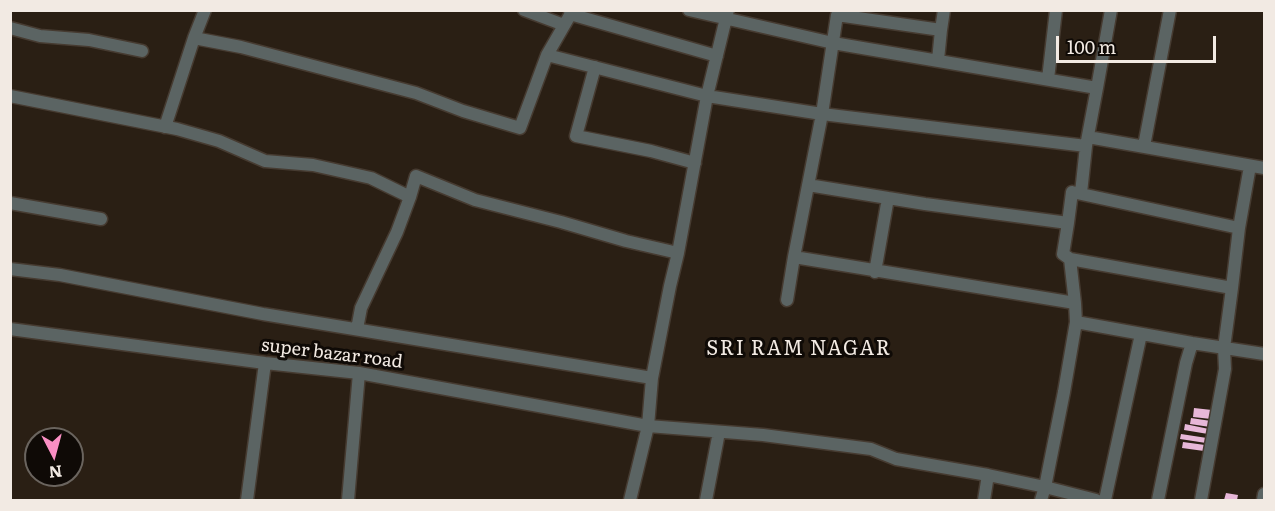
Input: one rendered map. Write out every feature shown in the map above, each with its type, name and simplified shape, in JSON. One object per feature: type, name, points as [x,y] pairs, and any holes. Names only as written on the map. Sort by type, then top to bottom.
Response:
[{"type":"street","points":[[165,127],[205,10]]},
{"type":"street","points":[[524,10],[569,17],[717,56]]},
{"type":"street","points":[[689,10],[728,15],[833,43],[1097,88]]},
{"type":"street","points":[[939,60],[944,10]]},
{"type":"street","points":[[1048,79],[1056,10]]},
{"type":"street","points":[[1081,193],[1087,141],[1111,10]]},
{"type":"street","points":[[1144,146],[1170,10]]},
{"type":"street","points":[[630,501],[648,426],[652,378],[707,96],[728,15]]},
{"type":"street","points":[[787,300],[822,114],[837,15],[941,30]]},
{"type":"street","points":[[194,38],[241,47],[416,93],[463,111],[520,128],[547,55],[569,17]]},
{"type":"street","points":[[10,28],[40,36],[89,40],[142,51]]},
{"type":"street","points":[[547,55],[707,96],[822,114],[1144,146],[1264,168]]},
{"type":"street","points":[[595,67],[576,136],[651,151],[695,163]]},
{"type":"street","points":[[10,96],[165,127],[219,141],[265,161],[313,165],[371,178],[410,197]]},
{"type":"street","points":[[1201,501],[1225,369],[1224,348],[1239,228],[1250,166]]},
{"type":"street","points":[[357,329],[361,308],[397,232],[416,176],[475,200],[678,253]]},
{"type":"street","points":[[808,185],[925,204],[1068,223]]},
{"type":"street","points":[[1232,288],[1070,259],[1063,254],[1072,192],[1239,228]]},
{"type":"street","points":[[875,272],[888,198]]},
{"type":"street","points":[[10,203],[101,219]]},
{"type":"street","points":[[794,257],[1075,303]]},
{"type":"street","points":[[1041,501],[1076,322],[1070,259]]},
{"type":"street","points":[[10,269],[60,275],[263,314],[652,378]]},
{"type":"street","points":[[1076,322],[1264,354]]},
{"type":"street","name":"super bazar road","points":[[10,329],[265,363],[359,373],[648,426],[763,435],[871,449],[896,459],[988,475],[1096,500]]},
{"type":"street","points":[[1105,501],[1141,334]]},
{"type":"street","points":[[1158,501],[1192,343]]},
{"type":"street","points":[[247,501],[265,363]]},
{"type":"street","points":[[348,501],[359,373]]},
{"type":"street","points":[[706,501],[719,432]]},
{"type":"street","points":[[984,501],[988,475]]},
{"type":"street","points":[[1263,501],[1264,494]]},
{"type":"building","points":[[1194,408],[1212,410],[1211,419],[1193,417]]},
{"type":"building","points":[[1191,418],[1211,421],[1210,427],[1190,424]]},
{"type":"building","points":[[1185,424],[1209,429],[1208,434],[1184,430]]},
{"type":"building","points":[[1181,434],[1207,438],[1206,443],[1180,439]]},
{"type":"building","points":[[1183,442],[1205,445],[1204,451],[1182,448]]},
{"type":"building","points":[[1226,493],[1238,495],[1237,500],[1224,500]]},
{"type":"district","name":"SRI RAM NAGAR","points":[[799,349]]}]
